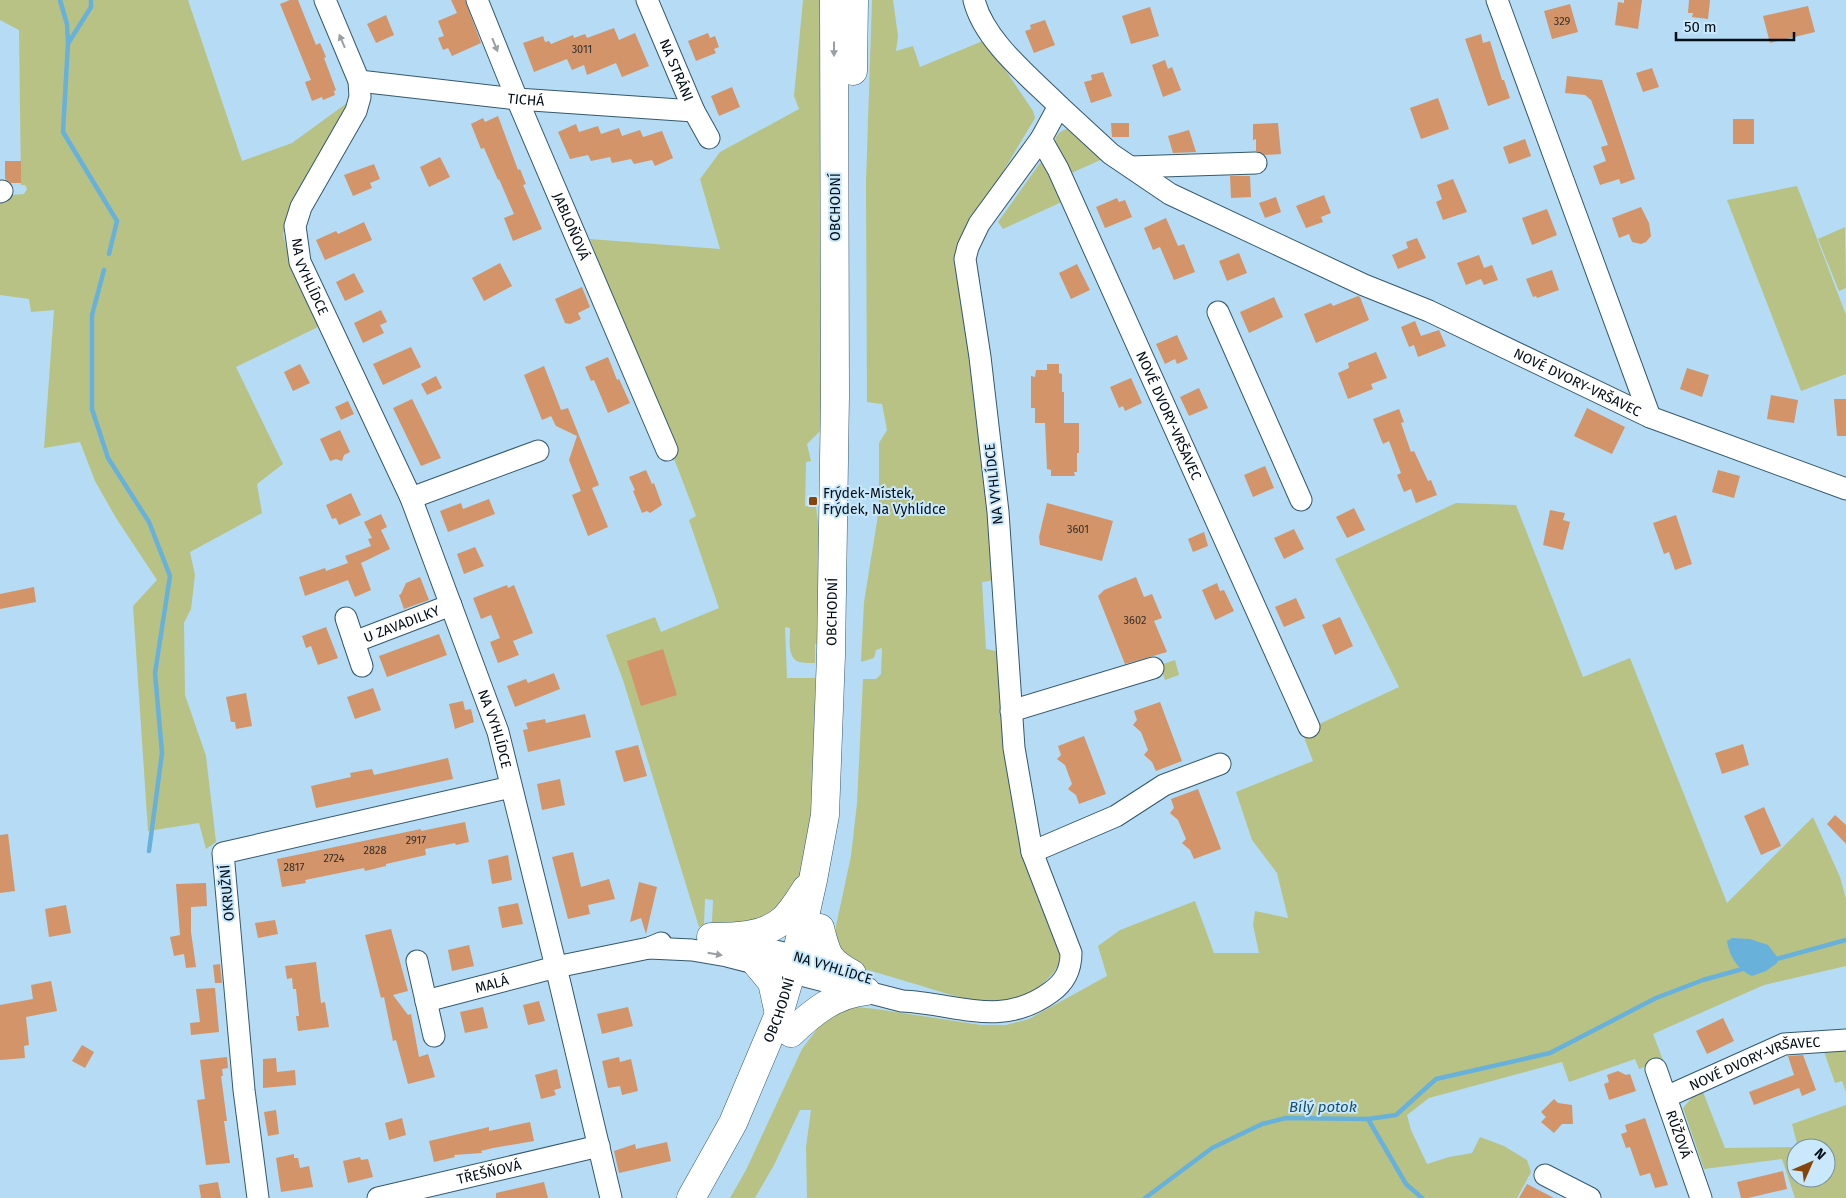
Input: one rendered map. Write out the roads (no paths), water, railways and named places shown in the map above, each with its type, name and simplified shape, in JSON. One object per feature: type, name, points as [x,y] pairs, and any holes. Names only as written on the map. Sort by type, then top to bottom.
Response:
[{"type":"main road","name":"OBCHODNÍ","points":[[802,967],[824,814],[831,655],[835,396],[834,0]]},
{"type":"main road","name":"OBCHODNÍ","points":[[710,1198],[747,1132],[785,1023],[802,967],[820,928],[830,883],[840,818],[847,658],[848,397],[854,0]]},
{"type":"main road","points":[[711,937],[744,936],[770,928],[783,920],[813,880]]},
{"type":"main road","points":[[757,964],[772,982],[785,1023],[808,1017],[859,983],[827,954],[820,928]]},
{"type":"main road","name":"OBCHODNÍ","points":[[692,1198],[785,1023]]},
{"type":"street","name":"NA VYHLÍDCE","points":[[325,0],[359,82],[360,97],[356,111],[301,207],[295,226],[300,262],[411,498],[498,732],[611,1198]]},
{"type":"street","name":"JABLOŇOVÁ","points":[[477,0],[517,99],[667,450]]},
{"type":"street","name":"NA STRÁNI","points":[[648,0],[694,111],[709,138]]},
{"type":"street","name":"NOVÉ DVORY-VRŠAVEC","points":[[974,0],[976,11],[999,46],[1059,106],[1111,154],[1170,194],[1364,285],[1428,311],[1650,417],[1846,489]]},
{"type":"street","name":"NOVÉ DVORY-VRŠAVEC","points":[[1497,0],[1650,417]]},
{"type":"street","name":"TICHÁ","points":[[359,82],[517,99],[694,111]]},
{"type":"street","points":[[1041,139],[1059,106]]},
{"type":"street","name":"NA VYHLÍDCE","points":[[556,967],[649,948],[664,941],[711,937],[749,944],[802,967],[859,983],[901,990],[926,1002],[968,1011],[1007,1012],[1022,1008],[1046,996],[1063,982],[1071,964],[1071,953],[1032,852],[1014,748],[998,512],[980,357],[965,260],[972,235],[1041,139]]},
{"type":"street","name":"NOVÉ DVORY-VRŠAVEC","points":[[1041,139],[1058,169],[1309,727]]},
{"type":"street","points":[[1130,167],[1256,163]]},
{"type":"street","points":[[1218,312],[1301,500]]},
{"type":"street","points":[[411,498],[538,451]]},
{"type":"street","name":"U ZAVADILKY","points":[[354,642],[451,605]]},
{"type":"street","name":"U ZAVADILKY","points":[[346,618],[362,666]]},
{"type":"street","points":[[1011,711],[1153,668]]},
{"type":"street","points":[[1032,852],[1116,816],[1164,785],[1220,764]]},
{"type":"street","name":"OKRUŽNÍ","points":[[258,1198],[244,1090],[224,853],[512,787]]},
{"type":"street","name":"NA VYHLÍDCE","points":[[649,948],[692,950],[727,956],[757,964],[802,967]]},
{"type":"street","points":[[417,961],[434,1036]]},
{"type":"street","name":"MALÁ","points":[[426,1001],[556,967]]},
{"type":"street","name":"NOVÉ DVORY-VRŠAVEC","points":[[1666,1097],[1784,1044],[1846,1040]]},
{"type":"street","name":"RŮŽOVÁ","points":[[1656,1069],[1701,1198]]},
{"type":"street","name":"TŘEŠŇOVÁ","points":[[378,1198],[599,1146]]},
{"type":"street","points":[[1544,1175],[1590,1198]]},
{"type":"water","points":[[1732,938],[1750,939],[1768,945],[1778,958],[1777,963],[1766,971],[1752,976],[1742,970],[1735,962],[1727,941]]},
{"type":"waterway","points":[[60,0],[67,24],[68,43],[63,132],[117,221],[109,254]]},
{"type":"waterway","points":[[69,42],[91,7],[91,0]]},
{"type":"waterway","points":[[104,270],[92,315],[92,409],[108,458],[149,522],[170,576],[155,673],[162,753],[149,851]]},
{"type":"waterway","points":[[1773,960],[1846,940]]},
{"type":"waterway","points":[[1368,1119],[1396,1115],[1436,1079],[1550,1053],[1656,998],[1703,980],[1746,968]]},
{"type":"waterway","name":"Bílý potok","points":[[1145,1198],[1212,1148],[1262,1124],[1286,1118],[1368,1119],[1406,1184],[1422,1198]]},
{"type":"place","name":"Frýdek-Místek, Frýdek, Na Vyhlídce","points":[[813,501]]}]
